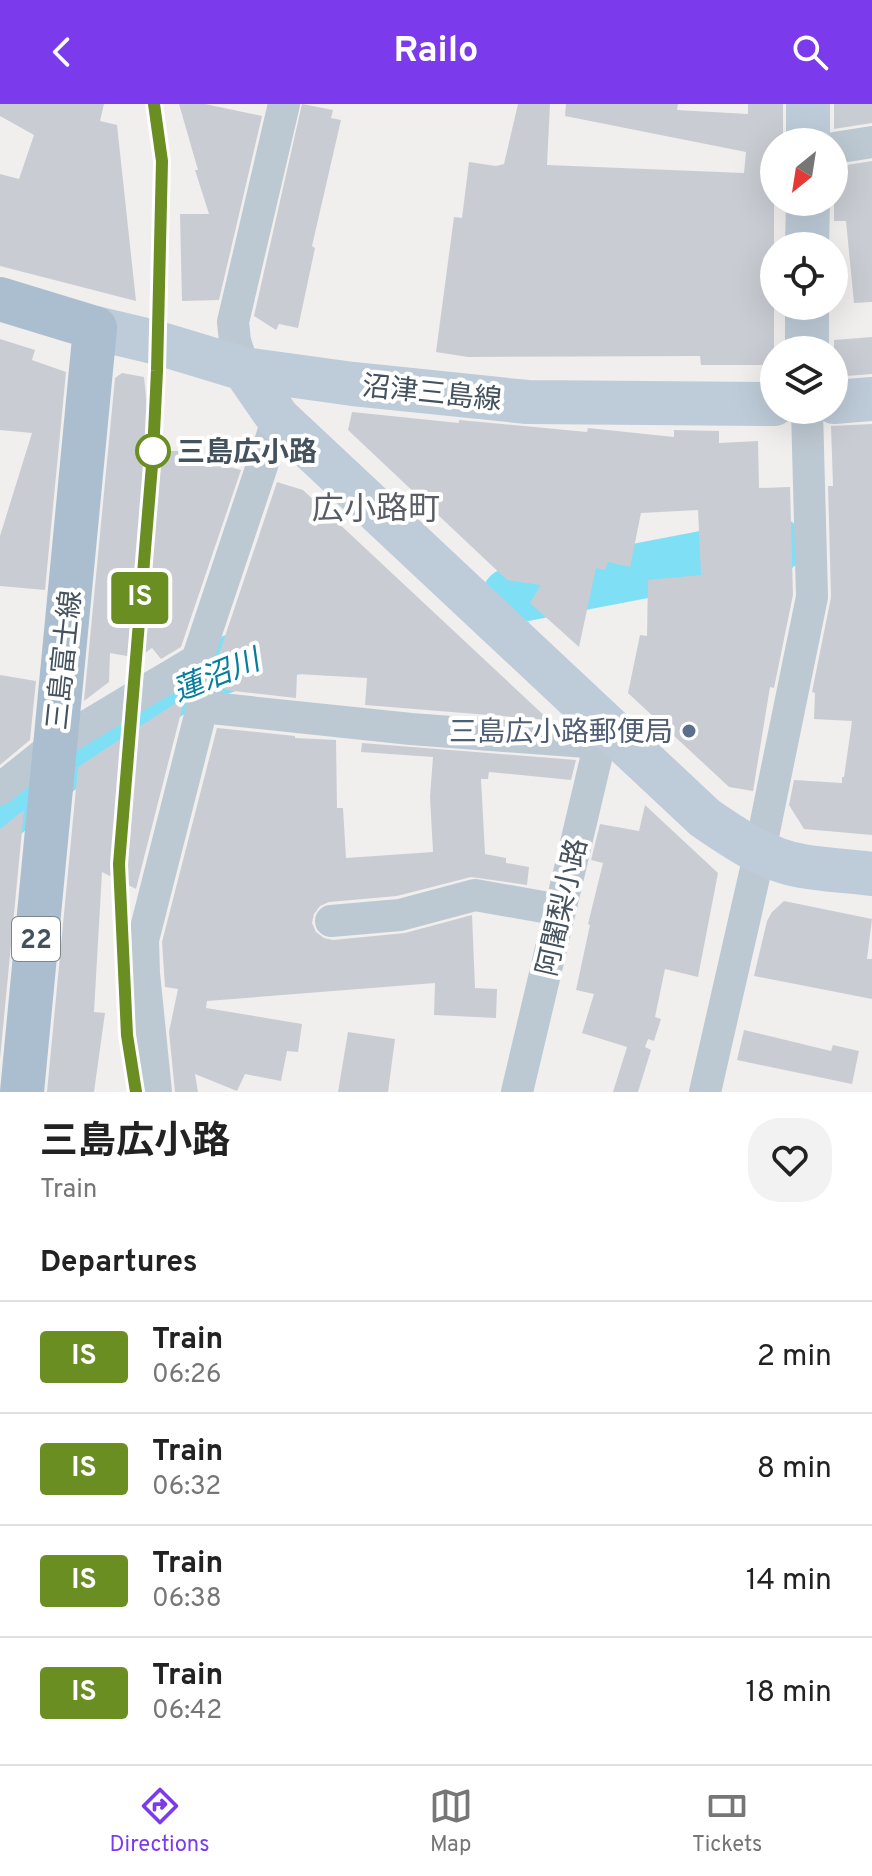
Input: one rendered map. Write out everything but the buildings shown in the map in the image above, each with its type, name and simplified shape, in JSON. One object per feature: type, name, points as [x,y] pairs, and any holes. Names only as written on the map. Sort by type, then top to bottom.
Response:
[{"type":"main road","points":[[0,299],[95,328]]},
{"type":"main road","name":"三島富士線","points":[[22,1092],[95,328]]},
{"type":"street","points":[[284,104],[233,322],[244,369],[278,418],[602,733],[705,818],[760,851],[801,866],[872,874]]},
{"type":"street","points":[[808,104],[808,128]]},
{"type":"street","points":[[848,146],[872,142]]},
{"type":"street","name":"沼津三島線","points":[[95,328],[244,369],[353,384],[527,402],[760,404]]},
{"type":"street","points":[[848,401],[872,399]]},
{"type":"street","points":[[156,1092],[143,940],[202,681],[278,418]]},
{"type":"street","points":[[705,1092],[760,851],[812,597],[807,424]]},
{"type":"street","points":[[0,789],[53,764],[202,681],[411,729],[602,733]]},
{"type":"street","name":"阿闍梨小路","points":[[517,1092],[602,733]]},
{"type":"street","points":[[331,921],[400,915],[475,895],[560,910]]},
{"type":"waterway","name":"蓮沼川","points":[[510,596],[776,545]]},
{"type":"waterway","name":"蓮沼川","points":[[0,815],[108,729],[166,693],[228,664],[294,647]]},
{"type":"railway","points":[[136,1092],[127,1035],[119,864],[153,453],[158,343],[162,161],[153,104]]},
{"type":"train","name":"IS","points":[[136,1092],[127,1035],[119,864],[157,371],[162,161],[154,104]]},
{"type":"place","name":"三島広小路","points":[[153,451]]},
{"type":"place","name":"三島広小路郵便局","points":[[689,731]]},
{"type":"district","name":"広小路町","points":[[376,508]]}]
